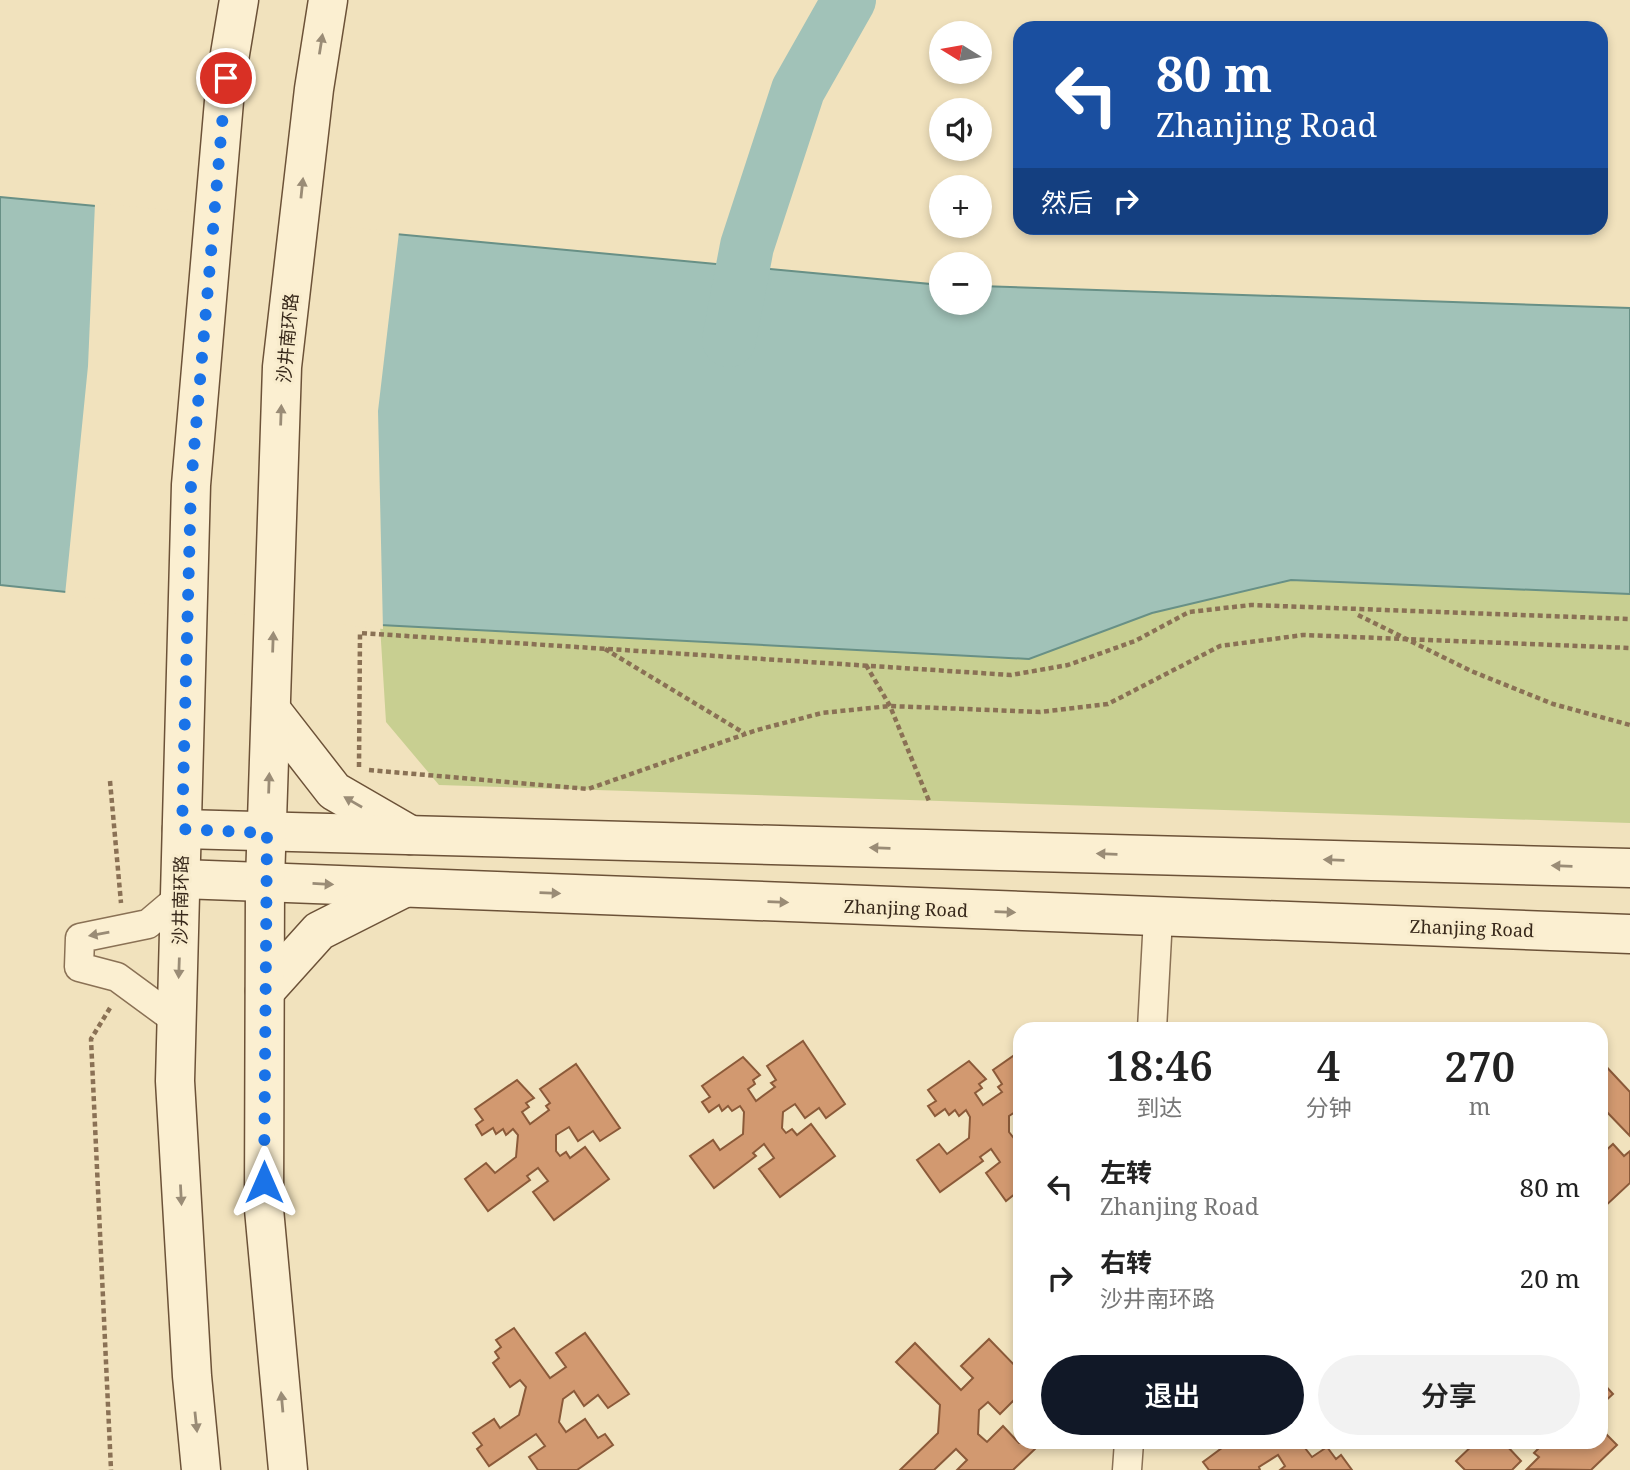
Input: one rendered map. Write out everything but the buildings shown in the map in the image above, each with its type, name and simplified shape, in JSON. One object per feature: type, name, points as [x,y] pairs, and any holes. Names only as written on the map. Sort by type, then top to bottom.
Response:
[{"type":"main road","name":"沙井南环路","points":[[201,1470],[192,1376],[175,1081],[191,485],[226,78],[239,0]]},
{"type":"main road","name":"沙井南环路","points":[[288,1470],[264,1209],[265,881],[282,367],[314,89],[328,0]]},
{"type":"main road","points":[[271,710],[334,791],[412,836]]},
{"type":"main road","points":[[182,829],[1630,868]]},
{"type":"main road","name":"Zhanjing Road","points":[[181,888],[265,881],[1158,918],[1630,934]]},
{"type":"main road","points":[[265,991],[319,931],[405,888]]},
{"type":"street","points":[[177,1021],[117,977],[79,967],[80,938],[148,924],[181,888]]},
{"type":"street","points":[[1152,1022],[1158,918]]},
{"type":"street","points":[[1128,1470],[1129,1449]]},
{"type":"path","points":[[1630,619],[1251,605],[1189,611],[1135,641],[1068,665],[1011,675],[360,633],[359,769],[588,789],[745,734],[822,713],[890,706],[1040,712],[1108,704],[1220,646],[1303,635],[1630,648]]},
{"type":"path","points":[[1358,615],[1471,671],[1553,704],[1630,724]]},
{"type":"path","points":[[603,648],[745,734]]},
{"type":"path","points":[[866,665],[890,706],[929,800]]},
{"type":"path","points":[[110,782],[121,931]]},
{"type":"path","points":[[111,1470],[91,1039],[116,998],[117,977]]},
{"type":"green space","points":[[1291,580],[1630,594],[1630,823],[439,785],[386,722],[380,625],[1029,659],[1152,613]]},
{"type":"water","points":[[0,197],[929,284],[929,315],[992,315],[992,286],[1630,308],[1630,594],[1291,580],[1152,613],[1029,659],[380,625],[0,585]]},
{"type":"pier","points":[[95,203],[399,232],[378,411],[383,629],[65,595],[88,366]]},
{"type":"waterway","points":[[729,340],[747,246],[798,90],[849,0]]},
{"type":"route","points":[[226,78],[191,485],[182,829],[267,833],[264,1182]]}]
